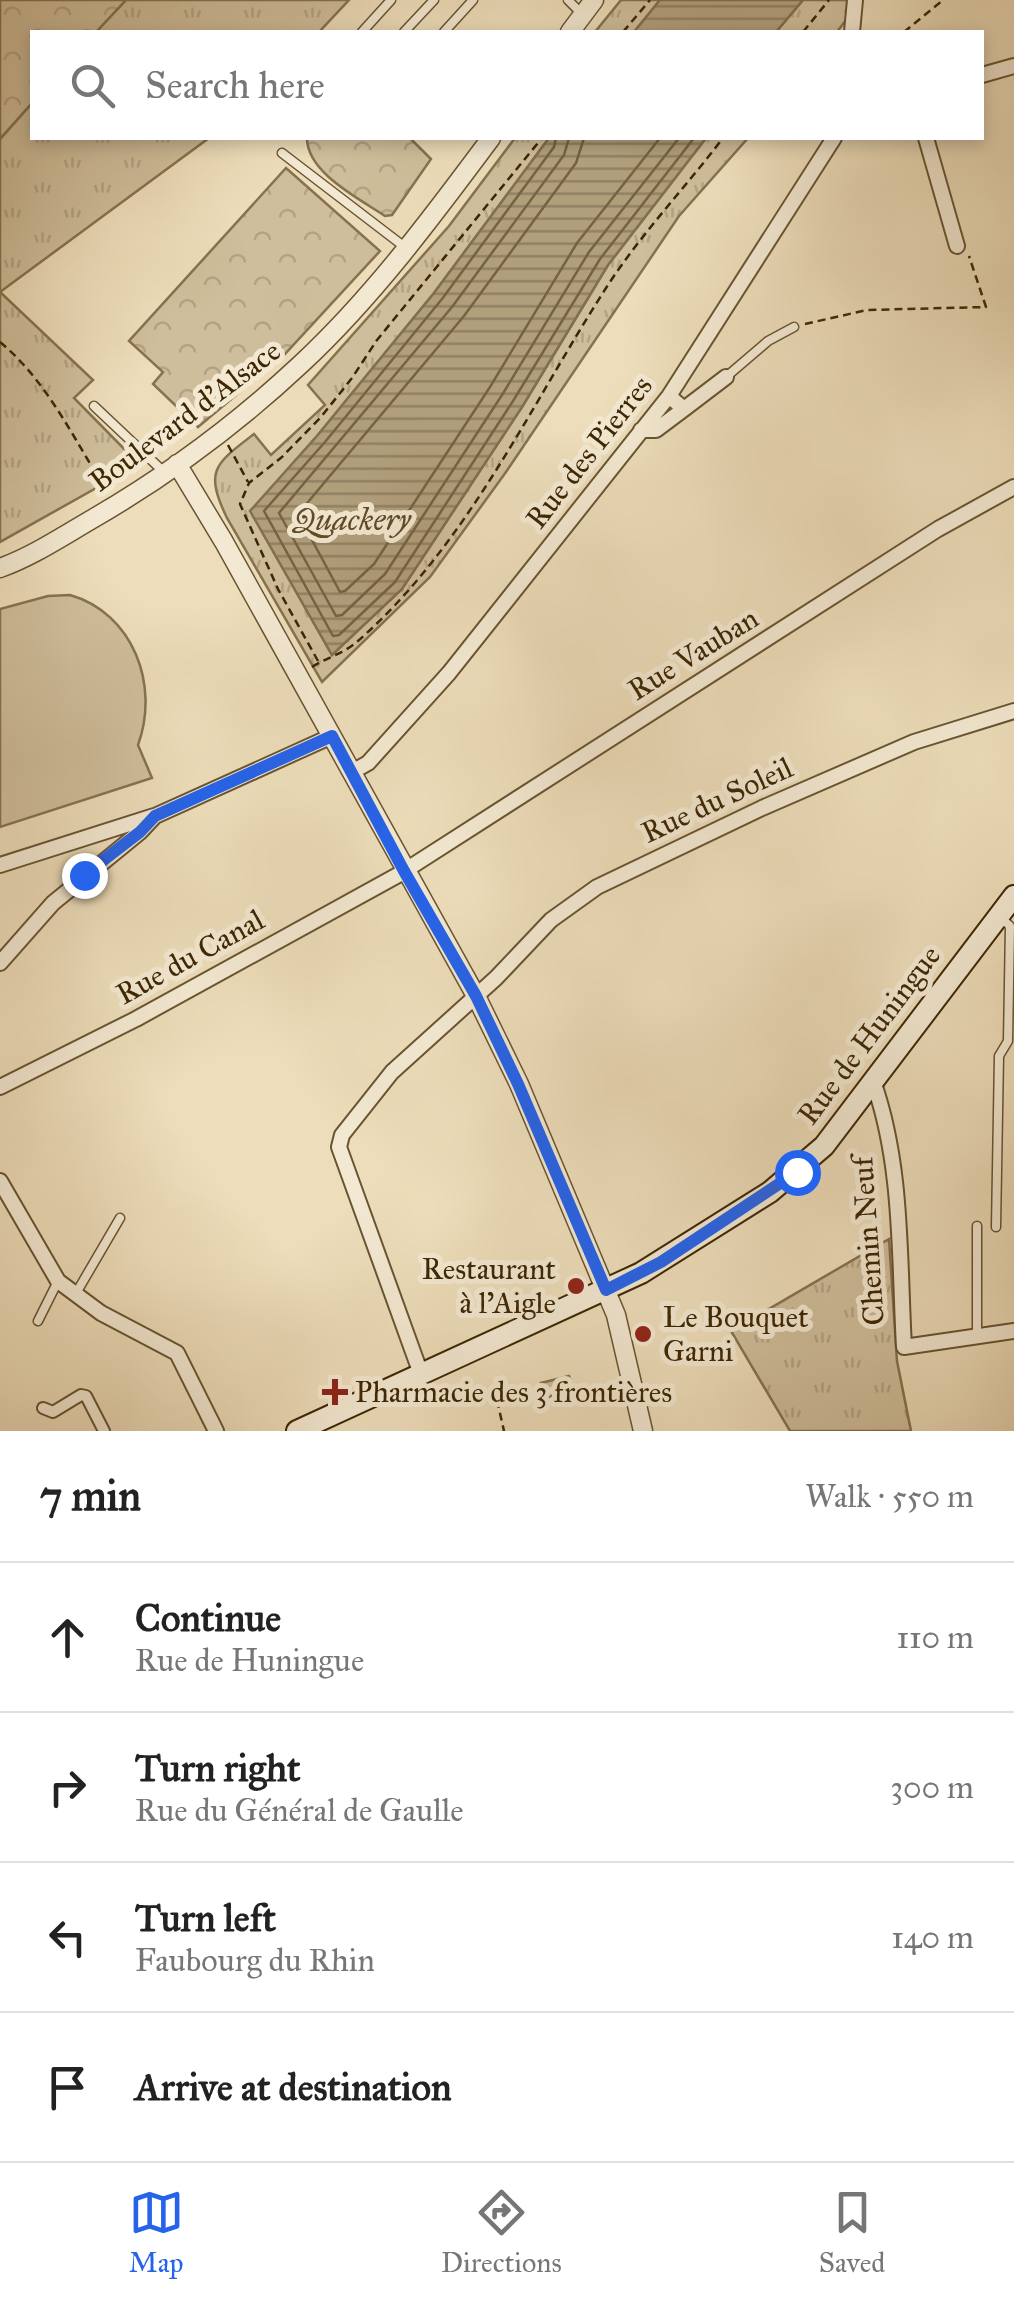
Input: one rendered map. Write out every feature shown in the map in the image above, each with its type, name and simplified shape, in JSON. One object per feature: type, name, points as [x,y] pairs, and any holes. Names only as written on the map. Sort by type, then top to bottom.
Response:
[{"type":"main road","name":"Rue de Huningue","points":[[298,1431],[661,1262],[797,1172],[824,1146],[1014,896]]},
{"type":"street","points":[[852,30],[855,0]]},
{"type":"street","points":[[572,30],[589,7]]},
{"type":"street","points":[[984,75],[1014,66]]},
{"type":"street","name":"Boulevard d'Alsace","points":[[0,568],[23,559],[116,505],[171,468],[303,362],[406,248],[489,140]]},
{"type":"street","name":"Rue des Pierres","points":[[352,772],[368,763],[449,673],[669,396],[833,140]]},
{"type":"street","points":[[927,140],[957,246]]},
{"type":"street","points":[[641,430],[656,430],[726,377]]},
{"type":"street","points":[[669,396],[684,409]]},
{"type":"street","points":[[171,468],[332,736],[476,996],[606,1290],[620,1328],[643,1431]]},
{"type":"street","name":"Rue Vauban","points":[[404,871],[938,528],[1014,487]]},
{"type":"street","name":"Rue du Soleil","points":[[421,1374],[339,1147],[342,1134],[392,1072],[552,920],[597,887],[762,808],[914,742],[1014,711]]},
{"type":"street","points":[[0,865],[155,816],[332,736]]},
{"type":"street","points":[[0,963],[53,903],[155,816]]},
{"type":"street","name":"Rue du Canal","points":[[0,1088],[136,1019],[404,871]]},
{"type":"street","name":"Chemin Neuf","points":[[873,1081],[895,1172],[904,1347],[1014,1331]]},
{"type":"street","points":[[0,1181],[58,1282],[101,1313],[177,1352],[216,1431]]},
{"type":"street","points":[[43,1408],[53,1412],[86,1396],[104,1431]]},
{"type":"lane","points":[[364,30],[391,0]]},
{"type":"lane","points":[[406,30],[434,0]]},
{"type":"lane","points":[[446,30],[473,0]]},
{"type":"lane","points":[[568,0],[589,7]]},
{"type":"lane","points":[[282,154],[406,248]]},
{"type":"lane","points":[[726,377],[768,341],[794,327]]},
{"type":"lane","points":[[94,406],[171,468]]},
{"type":"lane","points":[[996,1227],[999,1056],[1008,1041],[1010,926],[998,914]]},
{"type":"lane","points":[[75,1295],[120,1218]]},
{"type":"lane","points":[[977,1226],[977,1336]]},
{"type":"lane","points":[[38,1321],[58,1282]]},
{"type":"path","points":[[625,30],[650,0]]},
{"type":"path","points":[[805,30],[829,0]]},
{"type":"path","points":[[906,30],[942,0]]},
{"type":"path","points":[[540,140],[377,340],[322,416],[282,457],[249,483],[240,504],[278,588],[319,662],[335,658],[357,642],[428,569],[608,284],[721,140]]},
{"type":"path","points":[[794,327],[866,310],[986,307],[972,258],[957,246]]},
{"type":"path","points":[[0,342],[15,354],[52,401],[116,505]]},
{"type":"path","points":[[220,432],[249,483]]},
{"type":"path","points":[[497,1400],[504,1431]]},
{"type":"green space","points":[[0,0],[126,0],[98,30],[30,30],[30,105],[0,139]]},
{"type":"green space","points":[[126,0],[349,0],[321,30],[98,30]]},
{"type":"green space","points":[[621,0],[660,0],[636,30],[597,30]]},
{"type":"green space","points":[[803,0],[861,0],[838,30],[778,30]]},
{"type":"green space","points":[[30,105],[30,140],[206,140],[0,292],[0,139]]},
{"type":"green space","points":[[307,140],[412,140],[431,159],[392,215],[385,216],[325,174],[309,151]]},
{"type":"green space","points":[[514,140],[548,140],[434,293],[251,511],[332,655],[402,589],[522,407],[608,265],[704,140],[746,140],[679,216],[430,577],[322,682],[227,518],[216,489],[217,469],[254,434],[271,455],[325,405],[308,385],[449,226]]},
{"type":"green space","points":[[286,168],[380,251],[284,355],[198,427],[153,384],[163,372],[129,341]]},
{"type":"green space","points":[[0,292],[93,380],[74,398],[139,464],[0,542]]},
{"type":"green space","points":[[70,595],[92,604],[110,618],[136,654],[146,699],[138,745],[152,778],[0,827],[0,609],[48,596]]},
{"type":"green space","points":[[889,1239],[897,1361],[911,1431],[790,1431],[731,1331]]},
{"type":"green space","points":[[569,1376],[574,1390],[545,1398],[541,1383]]},
{"type":"water","points":[[660,0],[803,0],[778,30],[636,30]]},
{"type":"water","name":"Quackery","points":[[548,140],[704,140],[608,265],[522,407],[402,589],[332,655],[250,511],[434,293]]},
{"type":"place","name":"Restaurant à l'Aigle","points":[[576,1286]]},
{"type":"place","name":"Le Bouquet Garni","points":[[643,1334]]},
{"type":"place","name":"Pharmacie des 3 frontières","points":[[335,1392]]},
{"type":"route","points":[[84,875],[155,816],[332,736],[476,996],[606,1290],[661,1262],[797,1172]]}]
